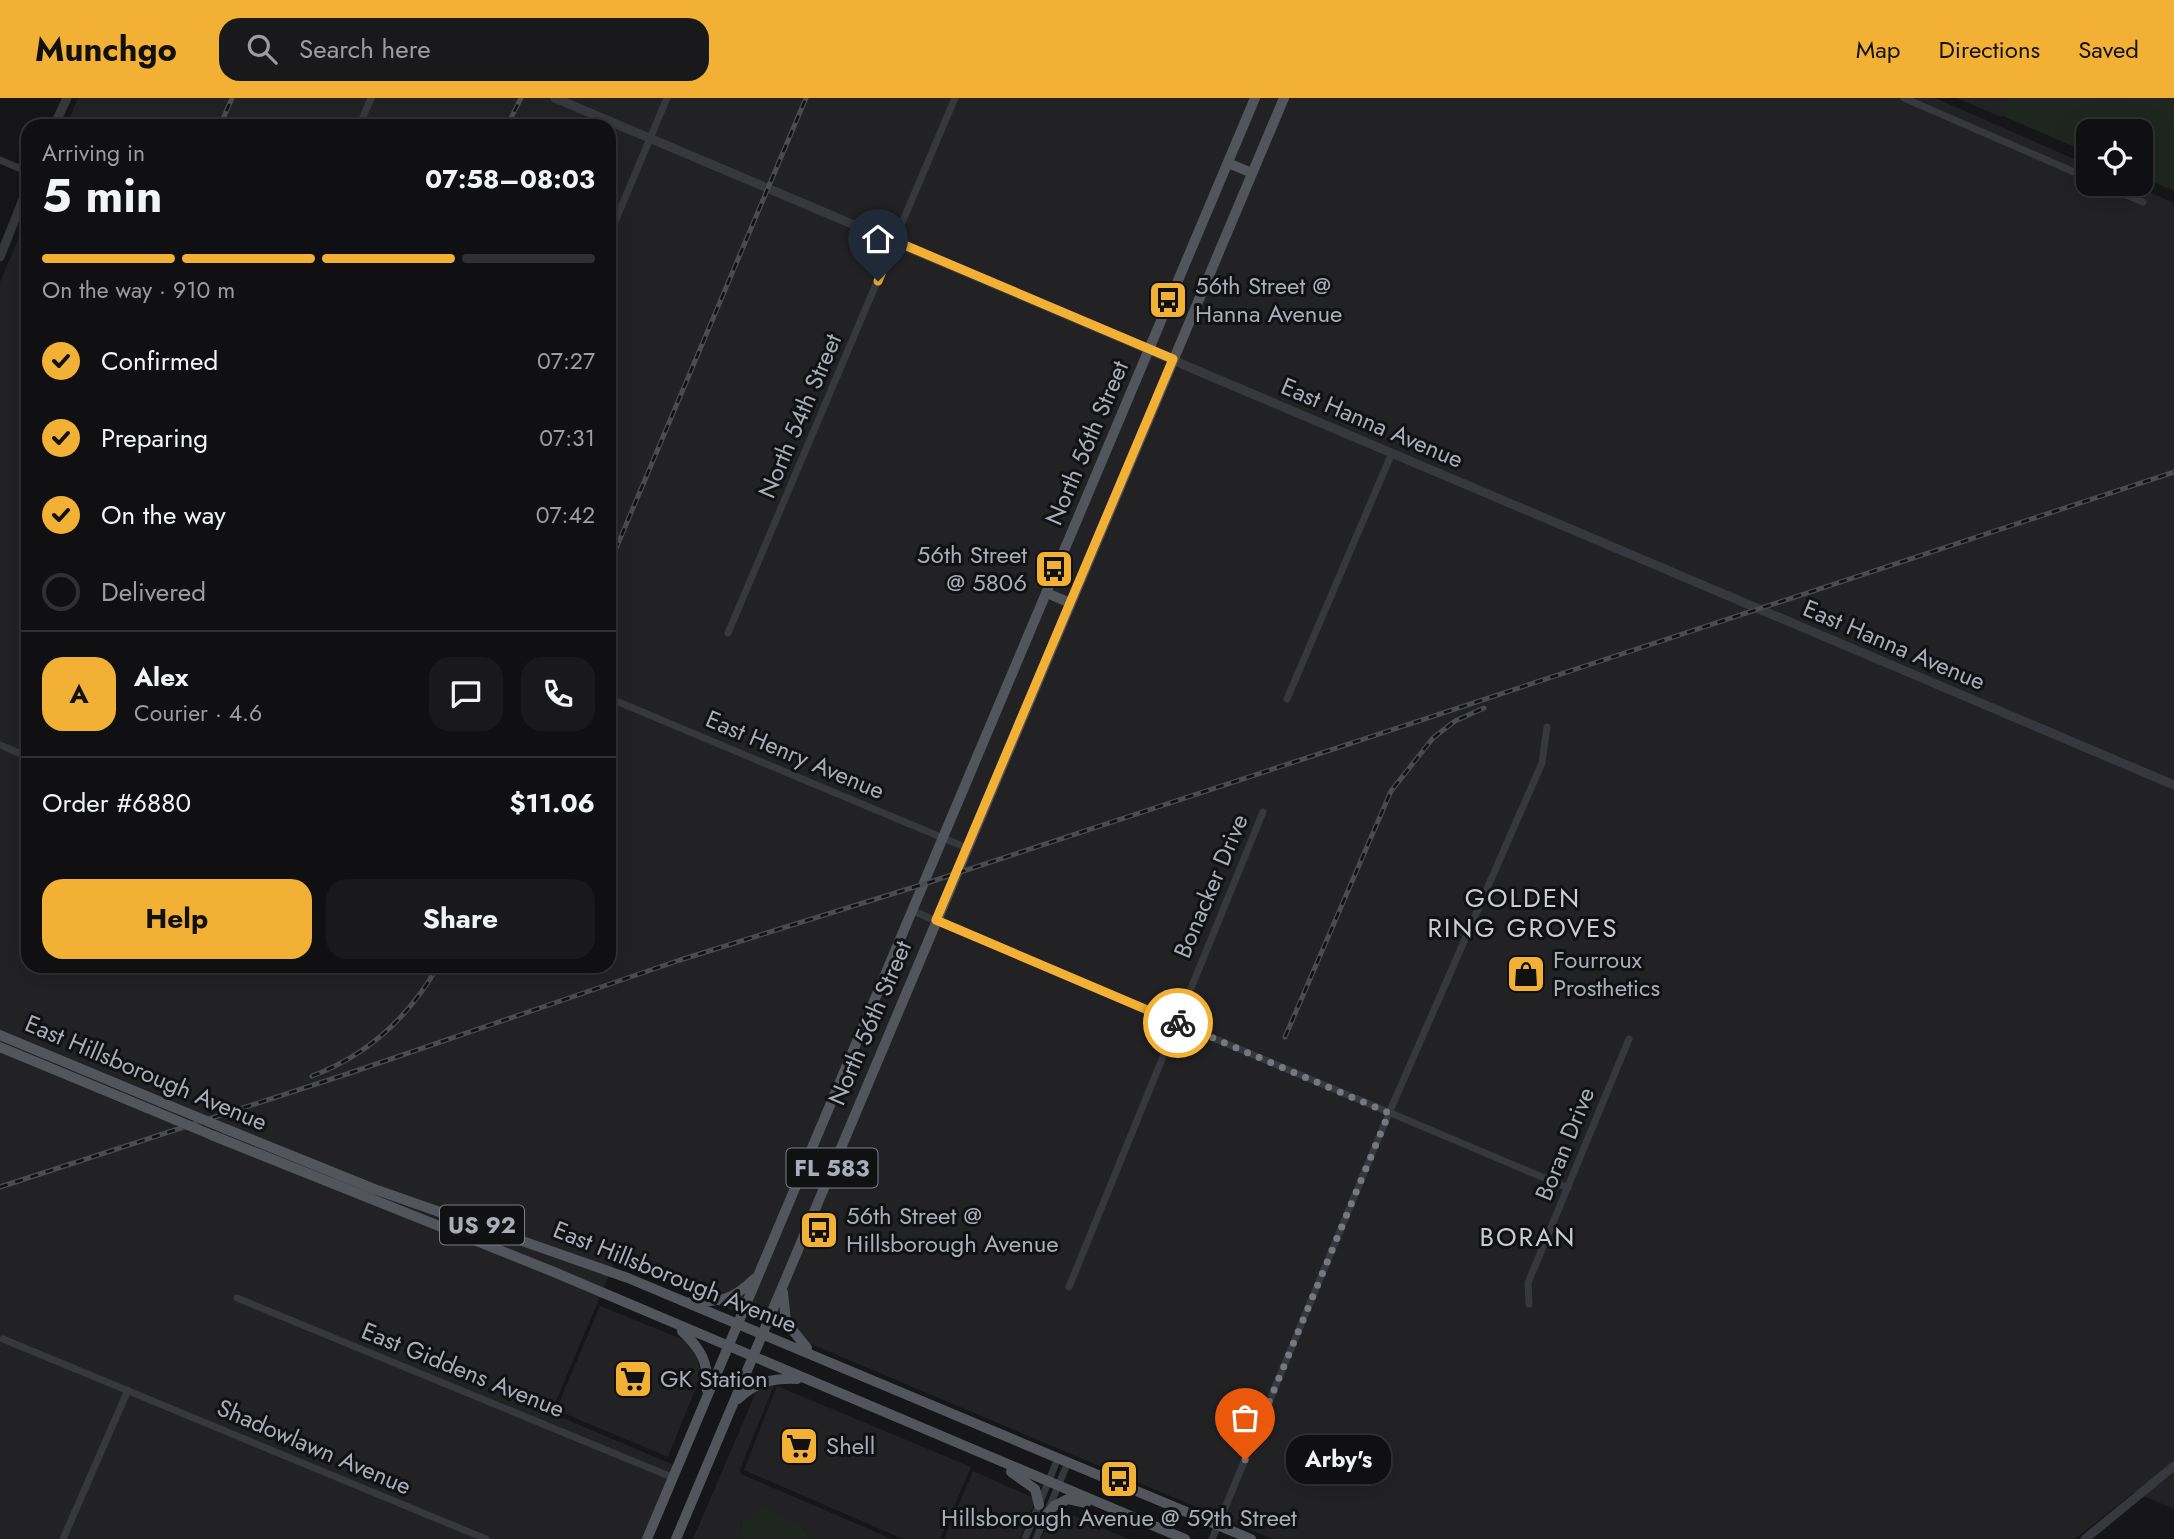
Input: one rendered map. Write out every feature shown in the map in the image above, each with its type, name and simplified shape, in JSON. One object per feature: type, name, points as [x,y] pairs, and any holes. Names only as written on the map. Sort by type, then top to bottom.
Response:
[{"type":"main road","name":"North 56th Street","points":[[647,1539],[1255,98]]},
{"type":"main road","name":"North 56th Street","points":[[676,1539],[1284,98]]},
{"type":"main road","points":[[1228,163],[1252,173]]},
{"type":"main road","points":[[1046,593],[1070,603]]},
{"type":"main road","name":"East Hillsborough Avenue","points":[[0,1035],[374,1189],[556,1251],[738,1323],[1251,1539]]},
{"type":"main road","name":"East Hillsborough Avenue","points":[[0,1047],[554,1272],[1185,1539]]},
{"type":"main road","points":[[688,1303],[726,1300],[738,1295],[759,1274]]},
{"type":"main road","points":[[784,1282],[783,1308],[786,1322],[798,1341],[814,1355]]},
{"type":"main road","points":[[677,1325],[698,1347],[705,1361],[706,1400]]},
{"type":"main road","points":[[733,1405],[750,1388],[763,1382],[779,1379],[806,1380]]},
{"type":"main road","points":[[985,1455],[1028,1482],[1035,1489],[1039,1505]]},
{"type":"main road","points":[[1047,1514],[1054,1506],[1068,1499],[1109,1507]]},
{"type":"street","points":[[57,119],[67,98]]},
{"type":"street","points":[[362,119],[371,98]]},
{"type":"street","name":"East Hanna Avenue","points":[[555,98],[605,119]]},
{"type":"street","points":[[616,219],[667,98]]},
{"type":"street","name":"North 54th Street","points":[[728,633],[955,98]]},
{"type":"street","points":[[1904,98],[2076,173]]},
{"type":"street","name":"East Hanna Avenue","points":[[616,124],[2174,785]]},
{"type":"street","points":[[0,160],[21,169]]},
{"type":"street","points":[[2129,196],[2143,202]]},
{"type":"street","points":[[0,257],[21,204]]},
{"type":"street","points":[[1287,699],[1392,453]]},
{"type":"street","name":"East Henry Avenue","points":[[616,701],[967,848]]},
{"type":"street","points":[[1212,1539],[1389,1113],[1542,763],[1546,727]]},
{"type":"street","points":[[0,745],[21,754]]},
{"type":"street","name":"Bonacker Drive","points":[[1069,1287],[1175,1021],[1264,812]]},
{"type":"street","points":[[913,911],[1568,1188]]},
{"type":"street","name":"Boran Drive","points":[[1529,1304],[1528,1283],[1629,1039]]},
{"type":"street","name":"East Giddens Avenue","points":[[237,1298],[674,1478]]},
{"type":"street","name":"Shadowlawn Avenue","points":[[3,1339],[486,1539]]},
{"type":"street","points":[[63,1539],[128,1390]]},
{"type":"street","points":[[1036,1539],[1047,1514],[1063,1460]]},
{"type":"street","points":[[2085,1539],[2174,1466]]},
{"type":"street","points":[[1025,1539],[1039,1505],[1054,1484]]},
{"type":"shaded area","points":[[78,98],[1935,98],[2076,160],[2076,196],[2153,194],[2174,203],[2174,1509],[2134,1492],[2075,1539],[1272,1539],[615,1261],[551,1413],[674,1465],[643,1539],[0,1539],[0,282],[21,232],[21,973],[616,973],[616,119],[69,119]]},
{"type":"shaded area","points":[[1957,98],[2009,98],[2001,117]]},
{"type":"shaded area","points":[[2008,98],[2174,98],[2174,191],[2153,182],[2153,119],[2076,119],[2076,148],[2001,115]]},
{"type":"shaded area","points":[[600,1306],[684,1340],[697,1356],[701,1375],[668,1457],[556,1410]]},
{"type":"shaded area","points":[[774,1385],[740,1469],[741,1474],[892,1539],[814,1539],[802,1528],[742,1522],[737,1539],[693,1539],[757,1390]]},
{"type":"shaded area","points":[[777,1386],[971,1467],[940,1539],[903,1539],[744,1470]]},
{"type":"shaded area","points":[[973,1471],[1034,1498],[1020,1539],[944,1539]]},
{"type":"shaded area","points":[[765,1507],[802,1528],[814,1539],[737,1539],[742,1522]]},
{"type":"shaded area","points":[[1058,1509],[1128,1539],[1041,1539],[1051,1517]]},
{"type":"railway","points":[[223,119],[232,98]]},
{"type":"railway","points":[[510,119],[521,98]]},
{"type":"railway","points":[[616,548],[806,98]]},
{"type":"railway","points":[[0,1187],[347,1074],[680,960],[924,884],[2174,472]]},
{"type":"railway","points":[[1285,1037],[1391,791],[1433,738],[1455,721],[1484,708]]},
{"type":"railway","points":[[312,1076],[351,1057],[385,1032],[414,1002],[434,973]]},
{"type":"way so far","points":[[1178,1023],[1389,1113],[1245,1460]]},
{"type":"place","name":"56th Street @ Hanna Avenue","points":[[1168,300]]},
{"type":"place","name":"56th Street @ 5806","points":[[1054,569]]},
{"type":"place","name":"Fourroux Prosthetics","points":[[1526,974]]},
{"type":"place","name":"56th Street @ Hillsborough Avenue","points":[[819,1230]]},
{"type":"place","name":"GK Station","points":[[633,1379]]},
{"type":"place","name":"Shell","points":[[799,1446]]},
{"type":"place","name":"Arby's","points":[[1245,1460]]},
{"type":"place","name":"Hillsborough Avenue @ 59th Street","points":[[1119,1479]]},
{"type":"district","name":"GOLDEN RING GROVES","points":[[1523,913]]},
{"type":"district","name":"BORAN","points":[[1528,1237]]},
{"type":"route","points":[[878,281],[895,241],[1173,359],[936,920],[1178,1023]]}]
